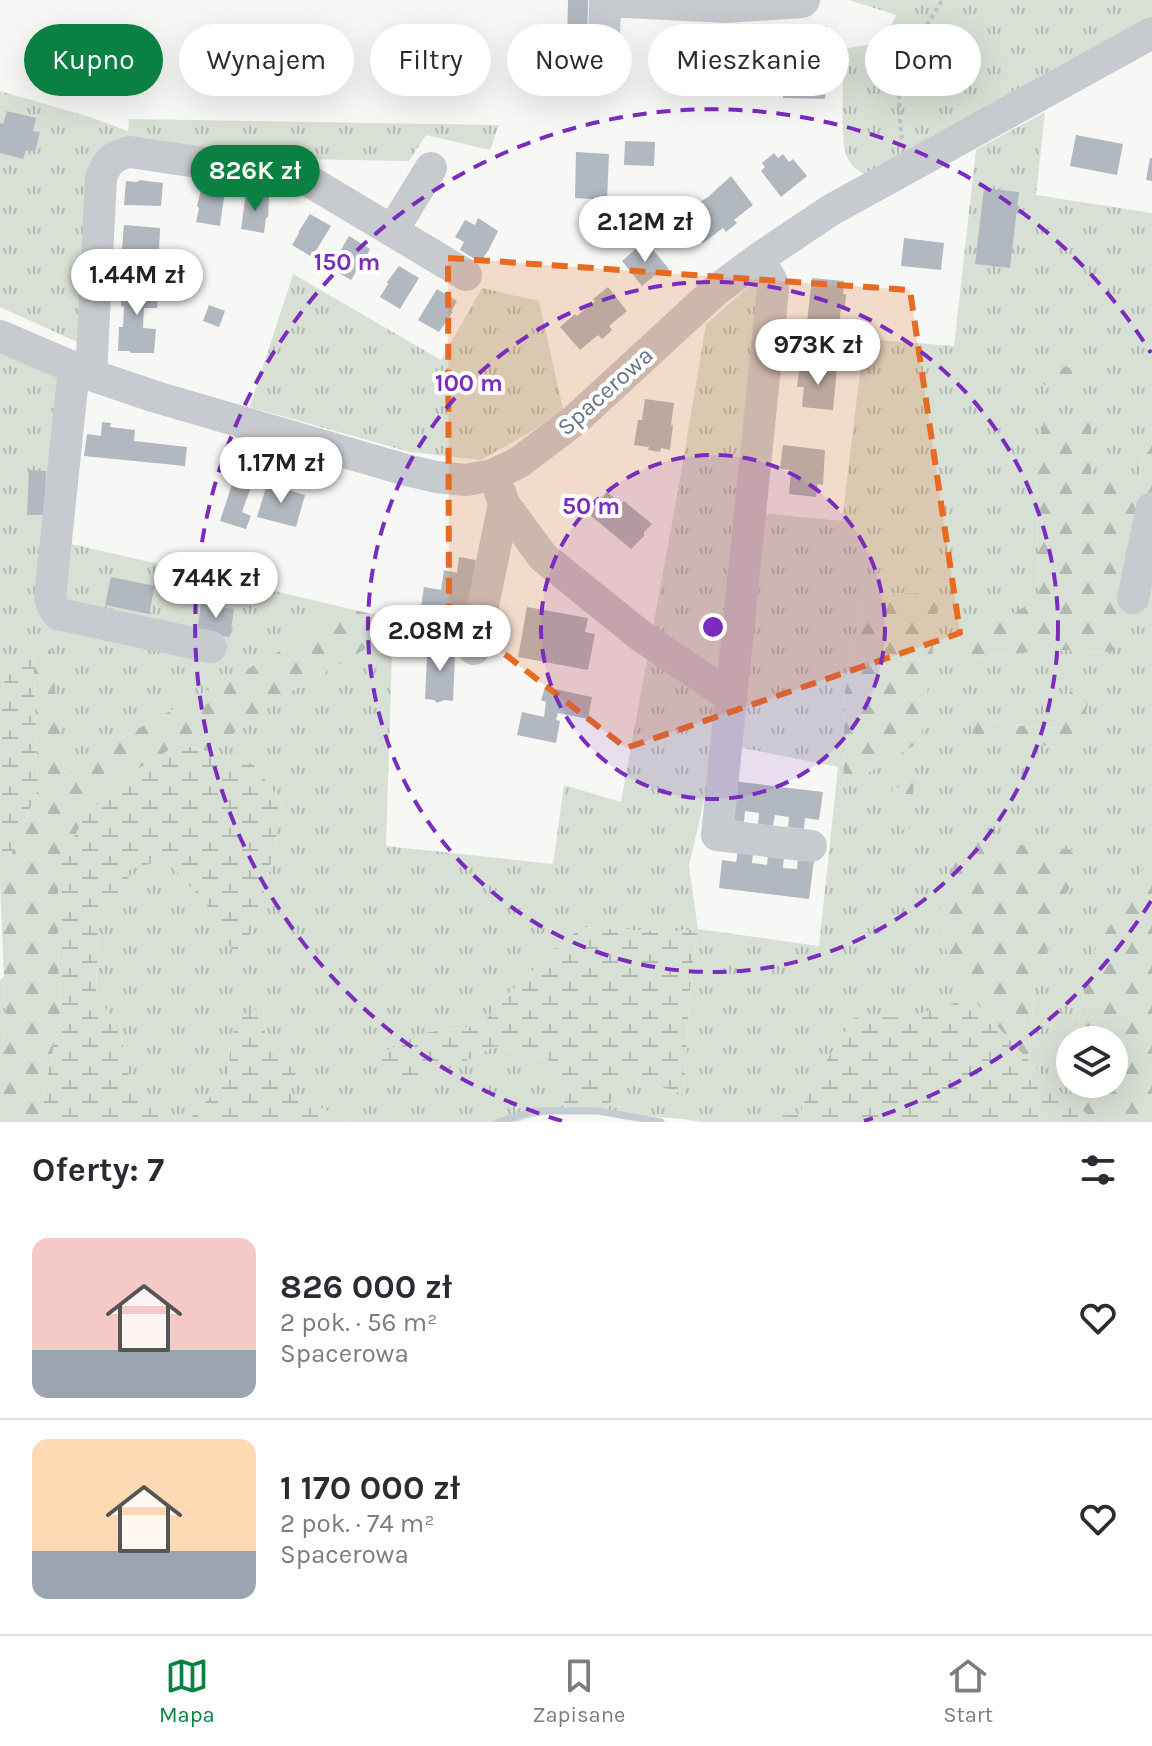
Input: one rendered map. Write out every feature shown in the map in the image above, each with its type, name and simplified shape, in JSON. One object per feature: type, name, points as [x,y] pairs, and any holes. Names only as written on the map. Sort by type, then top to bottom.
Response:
[{"type":"street","points":[[604,24],[605,0],[726,7],[804,0]]},
{"type":"street","name":"Spacerowa","points":[[0,336],[83,372],[225,418],[406,470],[498,489],[518,463],[575,420],[715,291],[758,259],[831,210],[1152,33]]},
{"type":"street","points":[[211,647],[58,614],[50,597],[83,372],[101,178],[106,165],[116,155],[130,152],[298,177],[466,275]]},
{"type":"street","points":[[392,231],[431,168]]},
{"type":"street","points":[[758,259],[773,289],[717,835],[811,846]]},
{"type":"street","points":[[498,489],[543,557],[641,636],[731,697]]},
{"type":"street","points":[[474,649],[498,489]]},
{"type":"street","points":[[1133,598],[1152,508]]},
{"type":"path","points":[[912,165],[904,149],[899,118],[900,83],[908,61],[942,0]]},
{"type":"highlighted area","points":[[448,258],[910,290],[960,633],[626,748],[449,611]]},
{"type":"green space","points":[[849,0],[1152,0],[1152,20],[865,174],[850,163],[845,148],[843,96],[849,96],[849,48],[865,45],[865,96],[981,96],[981,24],[892,24],[896,15]]},
{"type":"green space","points":[[0,91],[128,131],[129,119],[499,125],[490,150],[426,135],[409,161],[296,159],[131,139],[106,145],[95,153],[86,177],[77,342],[0,307]]},
{"type":"green space","points":[[1045,112],[1036,195],[1152,213],[1152,426],[1139,473],[1091,477],[1036,464],[1039,598],[961,659],[1048,650],[1111,652],[1152,567],[1152,855],[1093,954],[1078,1026],[1056,1026],[1056,1088],[1028,1060],[1035,986],[1065,897],[1086,852],[962,839],[959,986],[972,998],[908,1018],[854,1018],[810,1086],[800,1114],[777,1116],[772,1122],[702,1122],[603,1113],[628,1077],[684,1094],[690,988],[698,929],[819,946],[838,767],[733,746],[760,513],[842,521],[864,339],[954,346],[976,150]],"holes":[[[939,593],[843,787],[845,691],[865,594]],[[1071,690],[1075,752],[1008,738],[991,720],[1009,725],[1060,728]]]},
{"type":"green space","points":[[293,274],[441,360],[482,288],[539,301],[563,409],[534,430],[481,460],[410,452],[250,407]]},
{"type":"green space","points":[[753,283],[764,285],[717,744],[689,866],[698,929],[668,932],[581,927],[517,985],[481,1025],[423,1033],[415,1086],[495,1046],[549,1060],[568,1112],[517,1122],[350,1122],[290,1093],[297,1070],[266,1043],[263,1006],[230,1045],[229,1077],[187,1122],[182,1122],[132,1091],[119,1024],[96,998],[98,926],[135,866],[167,860],[214,914],[235,955],[250,935],[267,883],[283,804],[253,764],[210,752],[276,700],[364,650],[393,619],[386,846],[553,864],[564,785],[621,802],[706,324]]},
{"type":"green space","points":[[0,352],[85,389],[68,543],[334,605],[304,638],[117,740],[65,776],[47,620],[33,648],[5,677],[0,715]]},
{"type":"green space","points":[[1036,357],[1056,367],[1084,368],[1081,379],[1044,385],[1032,374]]},
{"type":"green space","points":[[1045,414],[1090,418],[1091,477],[1139,473],[1152,426],[1152,567],[1112,652],[1048,650],[961,659],[960,645],[1039,598],[1036,464]]},
{"type":"green space","points":[[940,593],[921,741],[843,788],[845,691],[865,594]]},
{"type":"green space","points":[[334,605],[393,619],[364,650],[276,700],[210,752],[179,744],[58,933],[60,1019],[43,1096],[46,1122],[0,1122],[0,1057],[6,1025],[0,882],[38,789],[33,648],[47,618],[65,775],[117,740],[304,638]]},
{"type":"green space","points":[[33,648],[38,789],[0,882],[0,715],[5,677]]},
{"type":"green space","points":[[1071,689],[1091,692],[1075,752],[1008,738],[972,751],[973,721],[991,720],[1009,725],[1059,728]]},
{"type":"green space","points":[[179,744],[253,764],[283,804],[267,883],[250,935],[235,956],[214,914],[167,860],[135,867],[98,926],[96,998],[119,1024],[132,1091],[182,1122],[46,1122],[43,1096],[60,1019],[58,869],[83,819],[124,777]]},
{"type":"green space","points":[[914,782],[910,828],[900,830],[892,789]]},
{"type":"green space","points":[[962,839],[1087,851],[1065,897],[1035,986],[1028,1060],[959,986],[936,922]]},
{"type":"green space","points":[[1152,855],[1152,1122],[1097,1122],[1082,1110],[1081,1098],[1128,1098],[1128,1026],[1078,1026],[1093,954]]},
{"type":"green space","points":[[581,927],[668,932],[698,929],[690,988],[684,1094],[628,1077],[603,1113],[568,1112],[549,1060],[495,1046],[415,1086],[379,1075],[379,1054],[423,1033],[481,1025],[517,985]]},
{"type":"green space","points":[[4,977],[6,1025],[0,1057],[0,980]]},
{"type":"green space","points":[[972,998],[1056,1088],[1056,1098],[1068,1098],[1097,1122],[772,1122],[777,1116],[800,1114],[810,1086],[854,1018],[908,1017]]},
{"type":"green space","points":[[263,1006],[266,1043],[297,1070],[290,1093],[350,1122],[187,1122],[229,1077],[230,1045],[238,1016]]},
{"type":"green space","points":[[1068,1098],[1081,1098],[1082,1110]]},
{"type":"building","points":[[568,0],[588,0],[588,24],[568,24]]},
{"type":"building","points":[[783,96],[825,96],[825,99]]},
{"type":"building","points":[[7,111],[36,118],[33,131],[40,132],[35,152],[26,150],[23,159],[0,153],[0,123],[3,124]]},
{"type":"building","points":[[1076,135],[1123,144],[1117,175],[1070,166]]},
{"type":"building","points":[[625,141],[655,142],[654,166],[624,165]]},
{"type":"building","points":[[576,152],[609,154],[607,200],[575,198]]},
{"type":"building","points":[[774,153],[778,158],[783,154],[789,162],[793,159],[807,176],[781,197],[761,171],[765,167],[762,163]]},
{"type":"building","points":[[1152,158],[1152,181],[1146,180]]},
{"type":"building","points":[[731,176],[753,205],[734,220],[737,223],[726,232],[723,228],[703,243],[681,214],[708,197]]},
{"type":"building","points":[[126,181],[163,183],[161,206],[124,205]]},
{"type":"building","points":[[202,186],[225,190],[220,226],[196,222]]},
{"type":"building","points":[[984,188],[1019,192],[1010,268],[975,264]]},
{"type":"building","points":[[246,193],[269,197],[264,233],[241,229]]},
{"type":"building","points":[[310,214],[331,226],[312,257],[292,245]]},
{"type":"building","points":[[478,218],[498,231],[480,262],[460,250],[464,242],[455,237],[465,220],[475,225]]},
{"type":"building","points":[[124,225],[160,228],[159,251],[122,249]]},
{"type":"building","points":[[349,236],[370,249],[351,280],[330,268]]},
{"type":"building","points":[[904,238],[944,243],[941,270],[901,266]]},
{"type":"building","points":[[648,244],[669,269],[663,274],[660,271],[642,286],[622,261],[637,248],[640,250]]},
{"type":"building","points":[[399,266],[419,278],[400,309],[380,297]]},
{"type":"building","points":[[812,278],[844,281],[845,308],[841,308],[839,324],[822,328],[819,323],[807,322]]},
{"type":"building","points":[[122,282],[159,285],[157,308],[144,308],[143,328],[156,329],[154,353],[118,351],[119,327],[123,327]]},
{"type":"building","points":[[608,287],[627,311],[609,326],[612,330],[607,335],[602,339],[598,335],[580,350],[560,327],[595,301],[593,299]]},
{"type":"building","points":[[437,289],[457,301],[439,332],[418,320]]},
{"type":"building","points":[[209,305],[225,311],[219,327],[203,321]]},
{"type":"building","points":[[800,365],[837,369],[833,410],[802,407],[804,387],[797,387]]},
{"type":"building","points":[[645,399],[674,403],[670,450],[661,448],[660,452],[634,445]]},
{"type":"building","points":[[102,422],[111,423],[110,427],[135,430],[134,441],[187,447],[185,466],[84,456],[87,434],[101,436]]},
{"type":"building","points":[[783,445],[825,450],[823,485],[818,484],[816,497],[789,494],[791,470],[780,469]]},
{"type":"building","points":[[29,470],[46,471],[45,515],[27,515]]},
{"type":"building","points":[[234,478],[252,484],[242,512],[251,516],[246,529],[220,521]]},
{"type":"building","points":[[278,480],[286,482],[284,489],[305,495],[296,527],[257,517],[267,484],[276,486]]},
{"type":"building","points":[[607,492],[621,504],[624,501],[652,524],[631,549],[589,514]]},
{"type":"building","points":[[459,557],[476,560],[466,621],[420,613],[424,587],[441,590],[444,570],[457,573]]},
{"type":"building","points":[[111,577],[155,586],[149,614],[105,605]]},
{"type":"building","points":[[201,604],[234,609],[230,637],[197,632]]},
{"type":"building","points":[[527,607],[588,618],[585,632],[595,634],[588,670],[518,657]]},
{"type":"building","points":[[431,643],[453,645],[453,701],[437,703],[425,699],[427,655],[430,655]]},
{"type":"building","points":[[545,687],[592,697],[588,719],[558,713],[556,720],[560,721],[556,743],[517,735],[522,712],[544,717],[546,702],[541,700]]},
{"type":"building","points":[[732,781],[823,792],[819,820],[805,818],[804,829],[788,827],[789,817],[775,815],[773,826],[758,824],[759,813],[745,811],[744,822],[728,820]]},
{"type":"building","points":[[738,851],[753,853],[752,863],[767,865],[768,855],[784,856],[783,868],[797,869],[798,858],[814,860],[809,899],[719,888],[722,860],[736,862]]},
{"type":"waterway","points":[[498,1122],[534,1111],[598,1111],[661,1122]]}]
